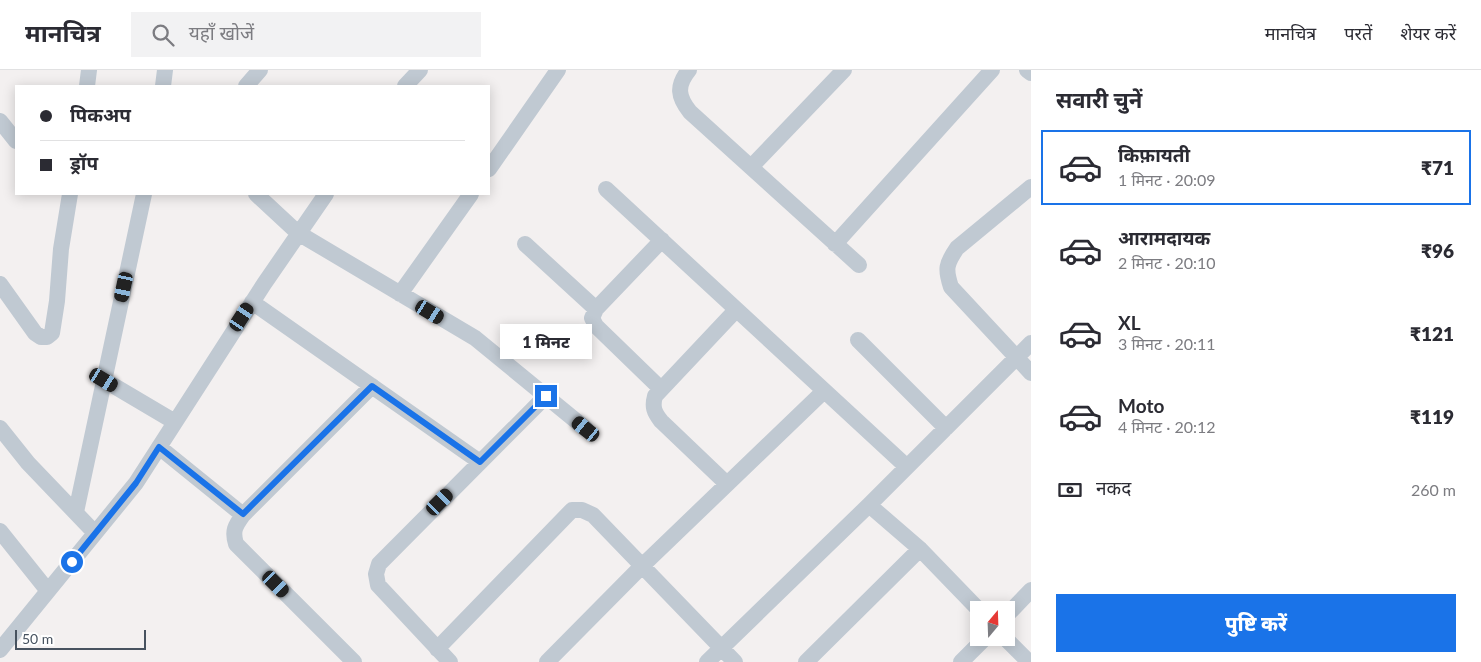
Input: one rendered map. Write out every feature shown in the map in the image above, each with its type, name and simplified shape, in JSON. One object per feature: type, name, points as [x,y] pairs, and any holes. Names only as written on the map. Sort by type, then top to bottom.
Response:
[{"type":"street","points":[[86,85],[89,70]]},
{"type":"street","points":[[163,85],[165,70]]},
{"type":"street","points":[[247,85],[260,70]]},
{"type":"street","points":[[490,168],[558,70]]},
{"type":"street","points":[[689,70],[680,86],[681,101],[690,112],[859,265]]},
{"type":"street","points":[[751,167],[844,70]]},
{"type":"street","points":[[836,244],[992,70]]},
{"type":"street","points":[[1027,70],[1031,73]]},
{"type":"street","points":[[0,121],[15,140]]},
{"type":"street","points":[[1031,187],[957,248],[948,260],[946,272],[951,287],[1031,373]]},
{"type":"street","points":[[606,189],[907,468]]},
{"type":"street","points":[[76,512],[144,195]]},
{"type":"street","points":[[257,195],[298,234],[475,338],[586,429]]},
{"type":"street","points":[[0,650],[136,483],[252,302],[325,195]]},
{"type":"street","points":[[400,294],[470,195]]},
{"type":"street","points":[[0,284],[35,333],[47,337],[52,333],[57,301],[65,198]]},
{"type":"street","points":[[661,390],[596,326],[592,318],[596,309],[662,240]]},
{"type":"street","points":[[525,244],[596,309]]},
{"type":"street","points":[[252,302],[480,462]]},
{"type":"street","points":[[728,484],[661,421],[654,412],[653,404],[655,396],[736,310]]},
{"type":"street","points":[[858,340],[946,428]]},
{"type":"street","points":[[708,662],[907,468],[1031,343]]},
{"type":"street","points":[[104,380],[175,422]]},
{"type":"street","points":[[354,662],[236,544],[233,535],[236,524],[243,514],[372,386]]},
{"type":"street","points":[[546,662],[642,566],[824,391]]},
{"type":"street","points":[[450,662],[378,585],[376,574],[379,564],[546,396]]},
{"type":"street","points":[[0,428],[28,463],[95,533]]},
{"type":"street","points":[[159,447],[243,514]]},
{"type":"street","points":[[869,505],[920,549],[970,601]]},
{"type":"street","points":[[437,649],[572,510],[582,510],[593,515],[735,662]]},
{"type":"street","points":[[0,531],[48,591]]},
{"type":"street","points":[[806,662],[920,549]]},
{"type":"street","points":[[1015,607],[1031,590]]},
{"type":"street","points":[[961,662],[977,646]]},
{"type":"street","points":[[1013,646],[1029,662]]},
{"type":"route","points":[[72,562],[136,483],[159,447],[243,514],[372,386],[480,462],[546,396]]}]
